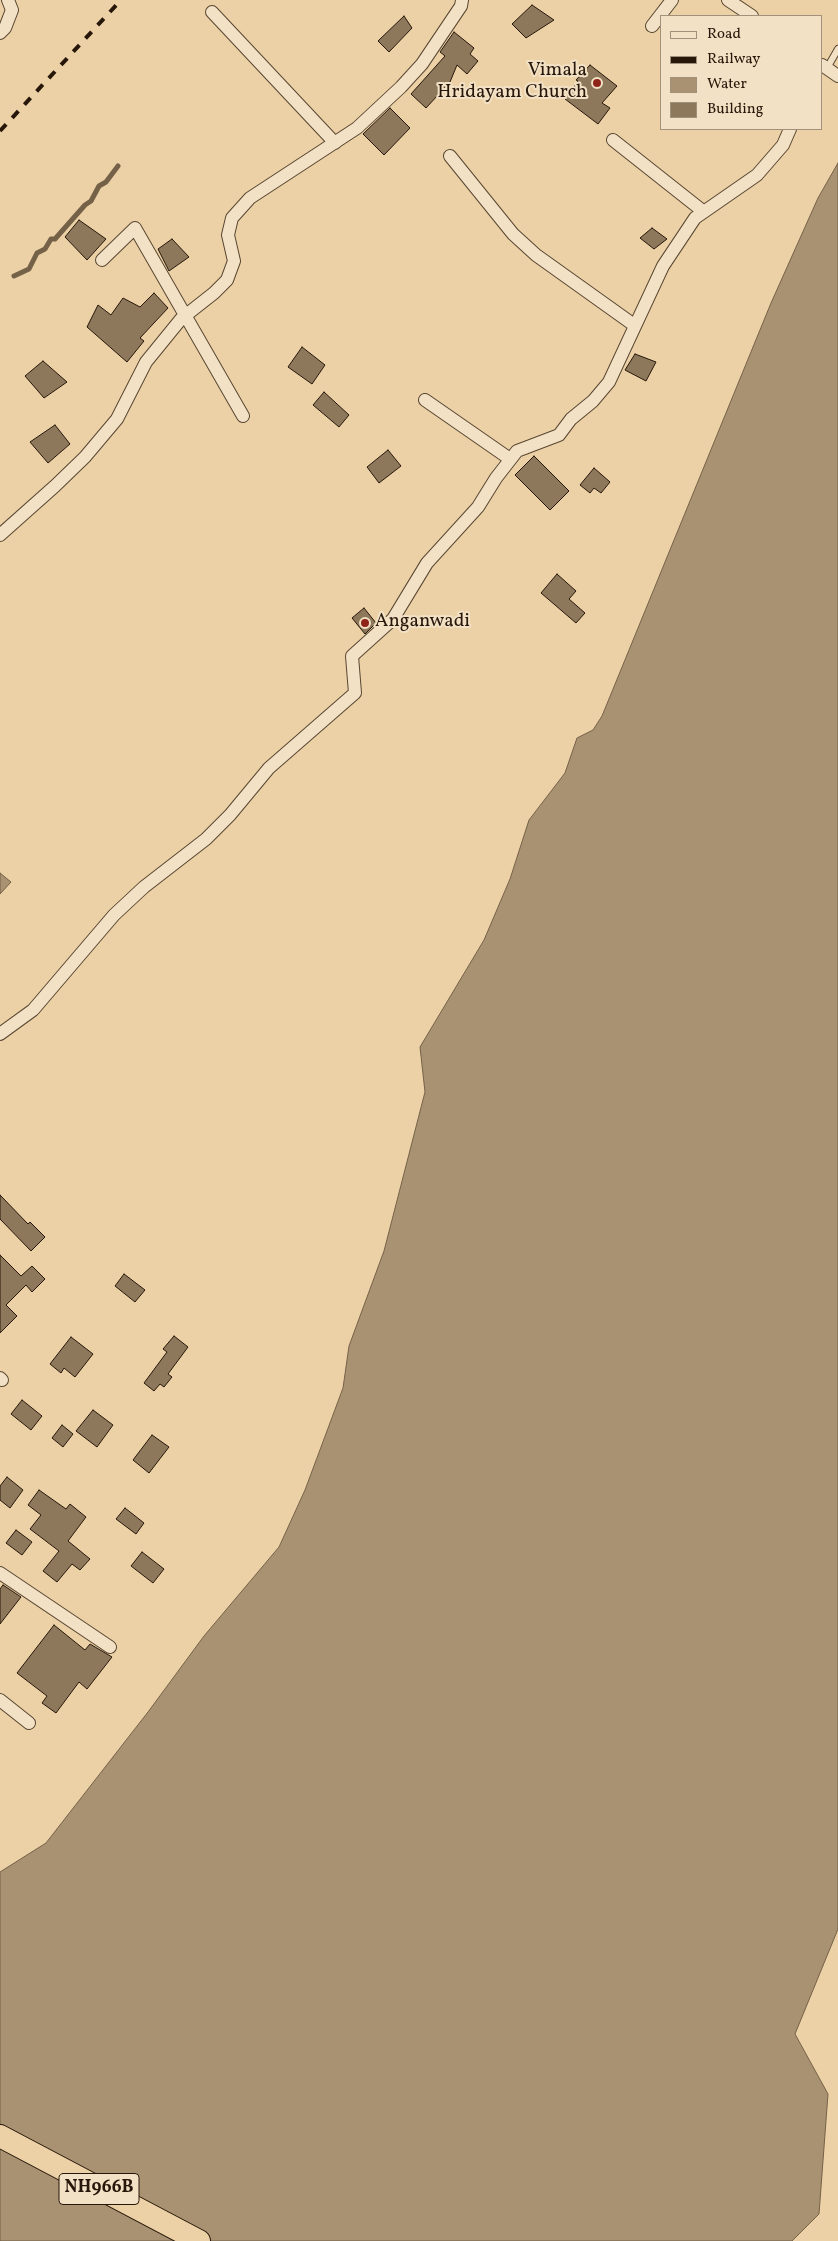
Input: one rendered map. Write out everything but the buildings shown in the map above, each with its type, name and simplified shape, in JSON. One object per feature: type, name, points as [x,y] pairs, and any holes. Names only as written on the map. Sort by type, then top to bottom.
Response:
[{"type":"highway","name":"NH966B","points":[[0,2136],[198,2241]]},
{"type":"street","points":[[0,33],[5,28],[12,10],[8,0]]},
{"type":"street","points":[[0,535],[85,457],[117,419],[146,362],[185,316],[214,294],[227,280],[234,260],[228,236],[232,218],[250,198],[335,143],[363,122],[401,87],[422,64],[462,0]]},
{"type":"street","points":[[660,15],[672,0]]},
{"type":"street","points":[[728,0],[750,15]]},
{"type":"street","points":[[212,12],[335,143]]},
{"type":"street","points":[[652,26],[660,16]]},
{"type":"street","points":[[823,69],[838,76]]},
{"type":"street","points":[[0,1034],[33,1010],[114,915],[144,887],[206,838],[230,815],[269,768],[356,693],[352,656],[393,620],[427,563],[478,507],[517,451],[559,435],[571,419],[593,401],[609,382],[663,266],[695,218],[757,175],[783,145],[790,130]]},
{"type":"street","points":[[613,140],[704,212]]},
{"type":"street","points":[[450,156],[513,234],[536,255],[634,325]]},
{"type":"street","points":[[102,260],[135,228],[243,416]]},
{"type":"street","points":[[425,400],[510,459]]},
{"type":"street","points":[[0,1573],[110,1647]]},
{"type":"street","points":[[0,1700],[29,1723]]},
{"type":"lane","points":[[823,69],[838,49]]},
{"type":"water","points":[[838,163],[838,1929],[795,2034],[828,2094],[819,2214],[792,2241],[0,2241],[0,1872],[46,1843],[148,1712],[204,1636],[279,1547],[305,1490],[343,1388],[349,1346],[384,1251],[425,1092],[420,1047],[484,940],[510,879],[529,820],[565,773],[577,738],[593,730],[602,716],[771,303],[818,198]]},
{"type":"water","points":[[0,873],[11,882],[0,894]]},
{"type":"waterway","points":[[14,276],[29,269],[37,253],[45,249],[51,239],[55,239],[85,205],[91,201],[99,186],[106,182],[118,166]]},
{"type":"railway","points":[[0,131],[121,0]]},
{"type":"place","name":"Vimala Hridayam Church","points":[[597,83]]},
{"type":"place","name":"Anganwadi","points":[[365,623]]}]
